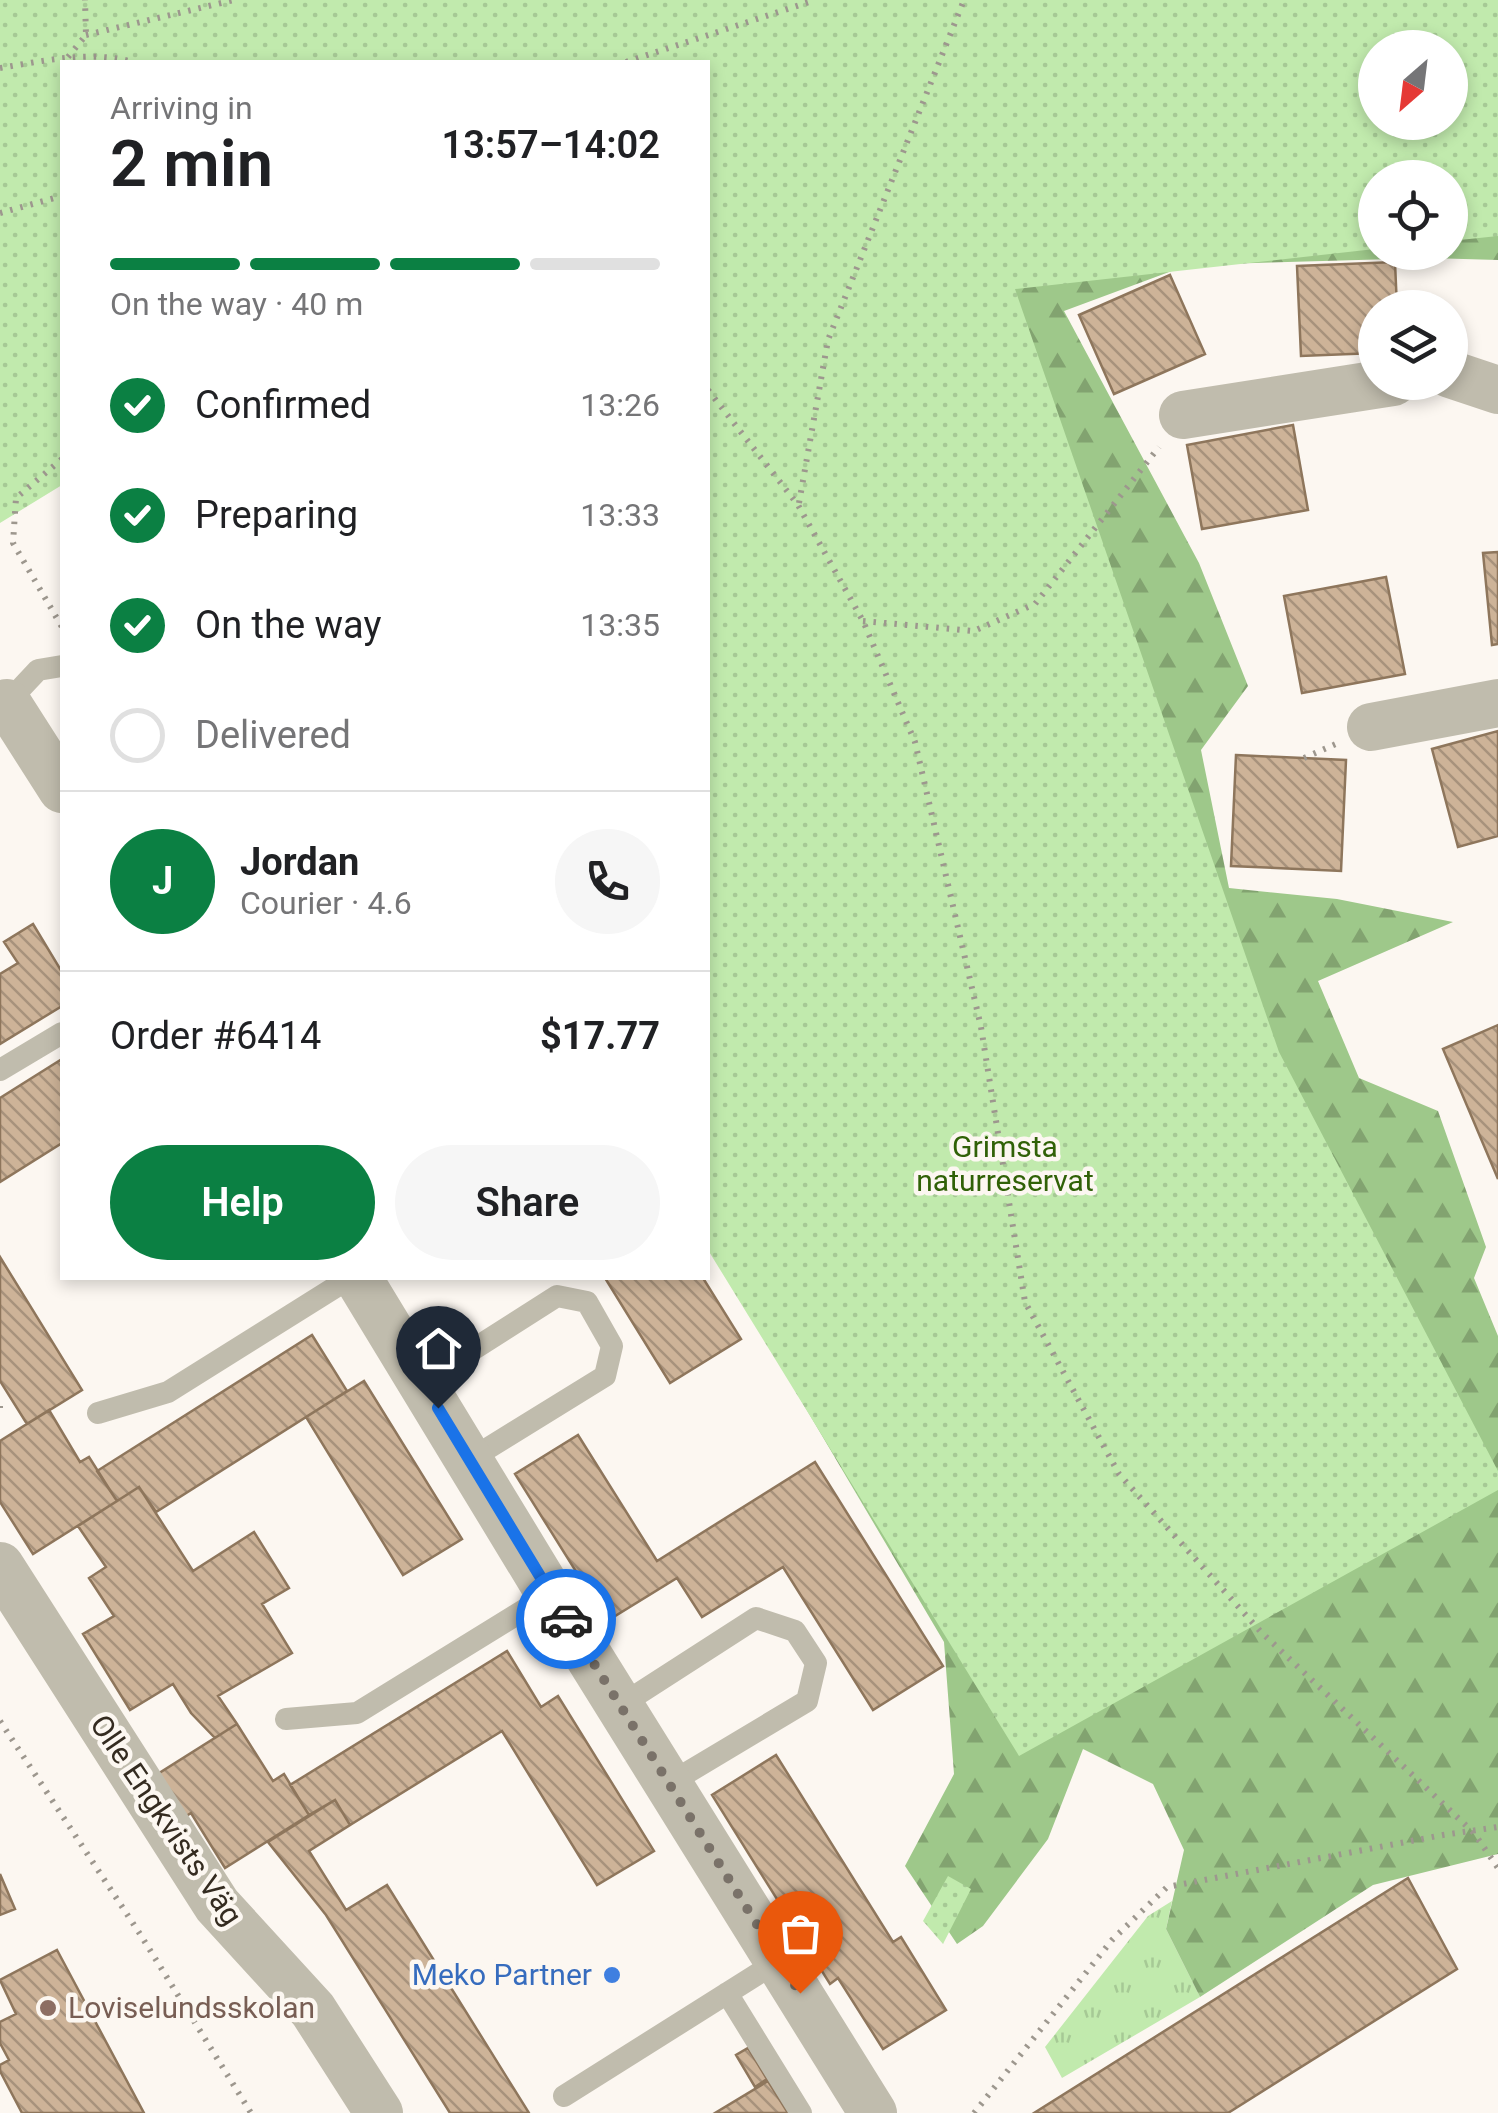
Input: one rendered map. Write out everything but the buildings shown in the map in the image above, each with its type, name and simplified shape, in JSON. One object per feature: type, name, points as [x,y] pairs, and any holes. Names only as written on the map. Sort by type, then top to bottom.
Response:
[{"type":"street","points":[[1468,380],[1498,390]]},
{"type":"street","points":[[1183,416],[1358,388]]},
{"type":"street","points":[[1371,727],[1498,702]]},
{"type":"street","points":[[3,705],[60,786]]},
{"type":"street","points":[[355,1280],[874,2113]]},
{"type":"street","name":"Olle Engkvists Väg","points":[[0,1566],[217,1906],[313,2010],[378,2113]]},
{"type":"lane","points":[[3,705],[38,670],[60,666]]},
{"type":"lane","points":[[0,1070],[60,1034]]},
{"type":"lane","points":[[98,1414],[168,1392],[351,1280]]},
{"type":"lane","points":[[422,1382],[557,1296],[587,1302],[612,1346],[605,1376],[469,1460]]},
{"type":"lane","points":[[286,1718],[356,1713],[550,1594]]},
{"type":"lane","points":[[621,1705],[756,1618],[796,1631],[816,1663],[807,1701],[670,1784]]},
{"type":"lane","points":[[564,2096],[780,1960]]},
{"type":"lane","points":[[727,1994],[800,2113]]},
{"type":"path","points":[[68,58],[86,34],[85,0]]},
{"type":"path","points":[[86,34],[234,0]]},
{"type":"path","points":[[632,60],[815,0]]},
{"type":"path","points":[[798,505],[828,340],[964,0]]},
{"type":"path","points":[[0,68],[68,58],[112,56],[126,60]]},
{"type":"path","points":[[0,214],[60,197]]},
{"type":"path","points":[[710,393],[798,505],[863,622],[915,742],[981,1026],[1026,1302],[1120,1474],[1262,1632],[1474,1833],[1498,1868]]},
{"type":"path","points":[[863,622],[974,632],[1035,604],[1183,416]]},
{"type":"path","points":[[60,461],[16,498],[13,543],[60,624]]},
{"type":"path","points":[[0,1721],[252,2113]]},
{"type":"path","points":[[974,2113],[1112,1940],[1166,1887],[1498,1827]]},
{"type":"green space","name":"Grimsta naturreservat","points":[[0,0],[1498,0],[1498,236],[1468,239],[1468,160],[1358,160],[1358,251],[1015,289],[1279,1052],[1498,1471],[1498,1490],[1019,1756],[710,1253],[710,60],[60,60],[60,486],[0,523]]},
{"type":"green space","name":"Grimsta naturreservat","points":[[1498,0],[1498,260],[1468,259],[1468,160],[1358,160],[1358,260],[1188,265],[1064,311],[1199,563],[1248,686],[1201,750],[1229,888],[1337,899],[1453,922],[1318,981],[1359,1078],[1438,1111],[1486,1247],[1474,1278],[1498,1336],[1498,1854],[1373,1885],[1200,1997],[1166,1929],[1184,1850],[1153,1784],[1083,1749],[1048,1839],[983,1926],[957,1944],[905,1866],[954,1774],[944,1642],[710,1246],[710,60],[692,60]]},
{"type":"green space","points":[[948,1876],[971,1889],[943,1944],[923,1921]]},
{"type":"green space","points":[[1172,1901],[1166,1929],[1200,1997],[1062,2078],[1045,2047],[1148,1916]]},
{"type":"way so far","points":[[566,1619],[800,1993]]},
{"type":"place","name":"Meko Partner","points":[[612,1975]]},
{"type":"place","name":"Loviselundsskolan","points":[[48,2008]]},
{"type":"route","points":[[438,1408],[566,1619]]}]
